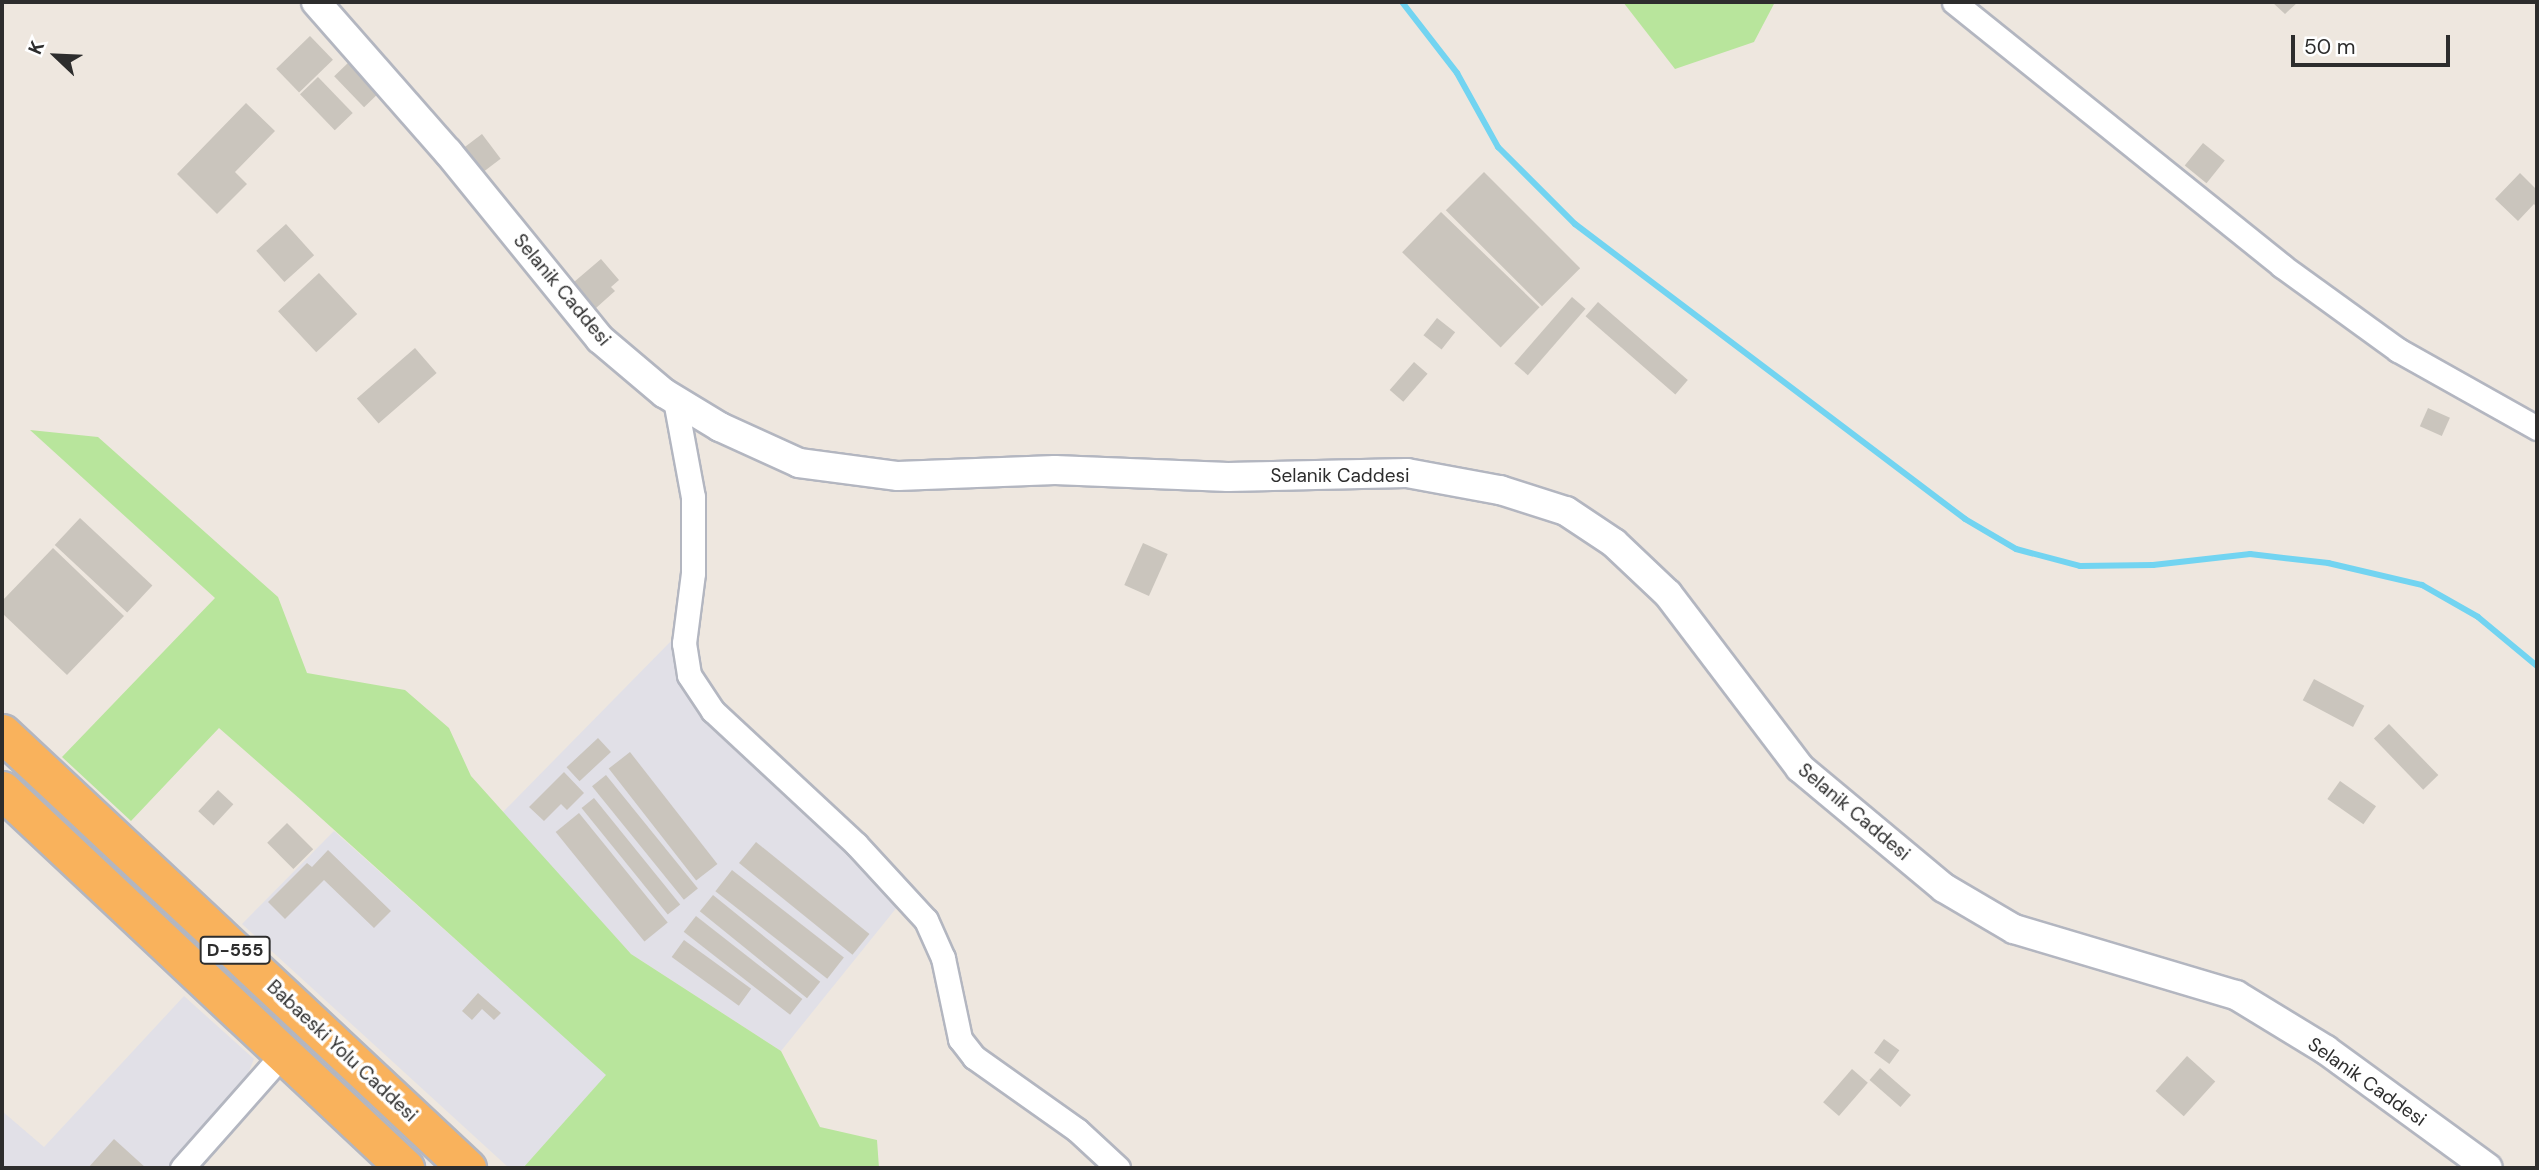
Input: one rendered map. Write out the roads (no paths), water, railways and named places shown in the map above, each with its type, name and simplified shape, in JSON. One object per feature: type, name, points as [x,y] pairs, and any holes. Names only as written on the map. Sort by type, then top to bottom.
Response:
[{"type":"highway","name":"Babaeski Yolu Caddesi","points":[[2,733],[467,1168]]},
{"type":"highway","name":"D-555","points":[[2,790],[405,1168]]},
{"type":"street","name":"Selanik Caddesi","points":[[316,2],[446,150],[600,339],[675,400],[720,428],[799,463],[898,476],[1055,470],[1228,477],[1407,473],[1500,490],[1566,511],[1614,543],[1668,594],[1800,768],[1944,888],[2014,929],[2236,995],[2326,1050],[2488,1168]]},
{"type":"street","points":[[1954,2],[2282,266],[2398,350],[2537,428]]},
{"type":"street","points":[[675,400],[693,497],[693,573],[684,643],[689,675],[713,711],[856,844],[926,920],[943,958],[960,1039],[974,1057],[1077,1130],[1118,1168]]},
{"type":"street","points":[[182,1168],[283,1054]]},
{"type":"waterway","points":[[1402,2],[1457,73],[1498,147],[1575,224],[1965,519],[2016,549],[2080,566],[2153,565],[2250,554],[2328,563],[2422,585],[2478,617],[2537,666]]}]
